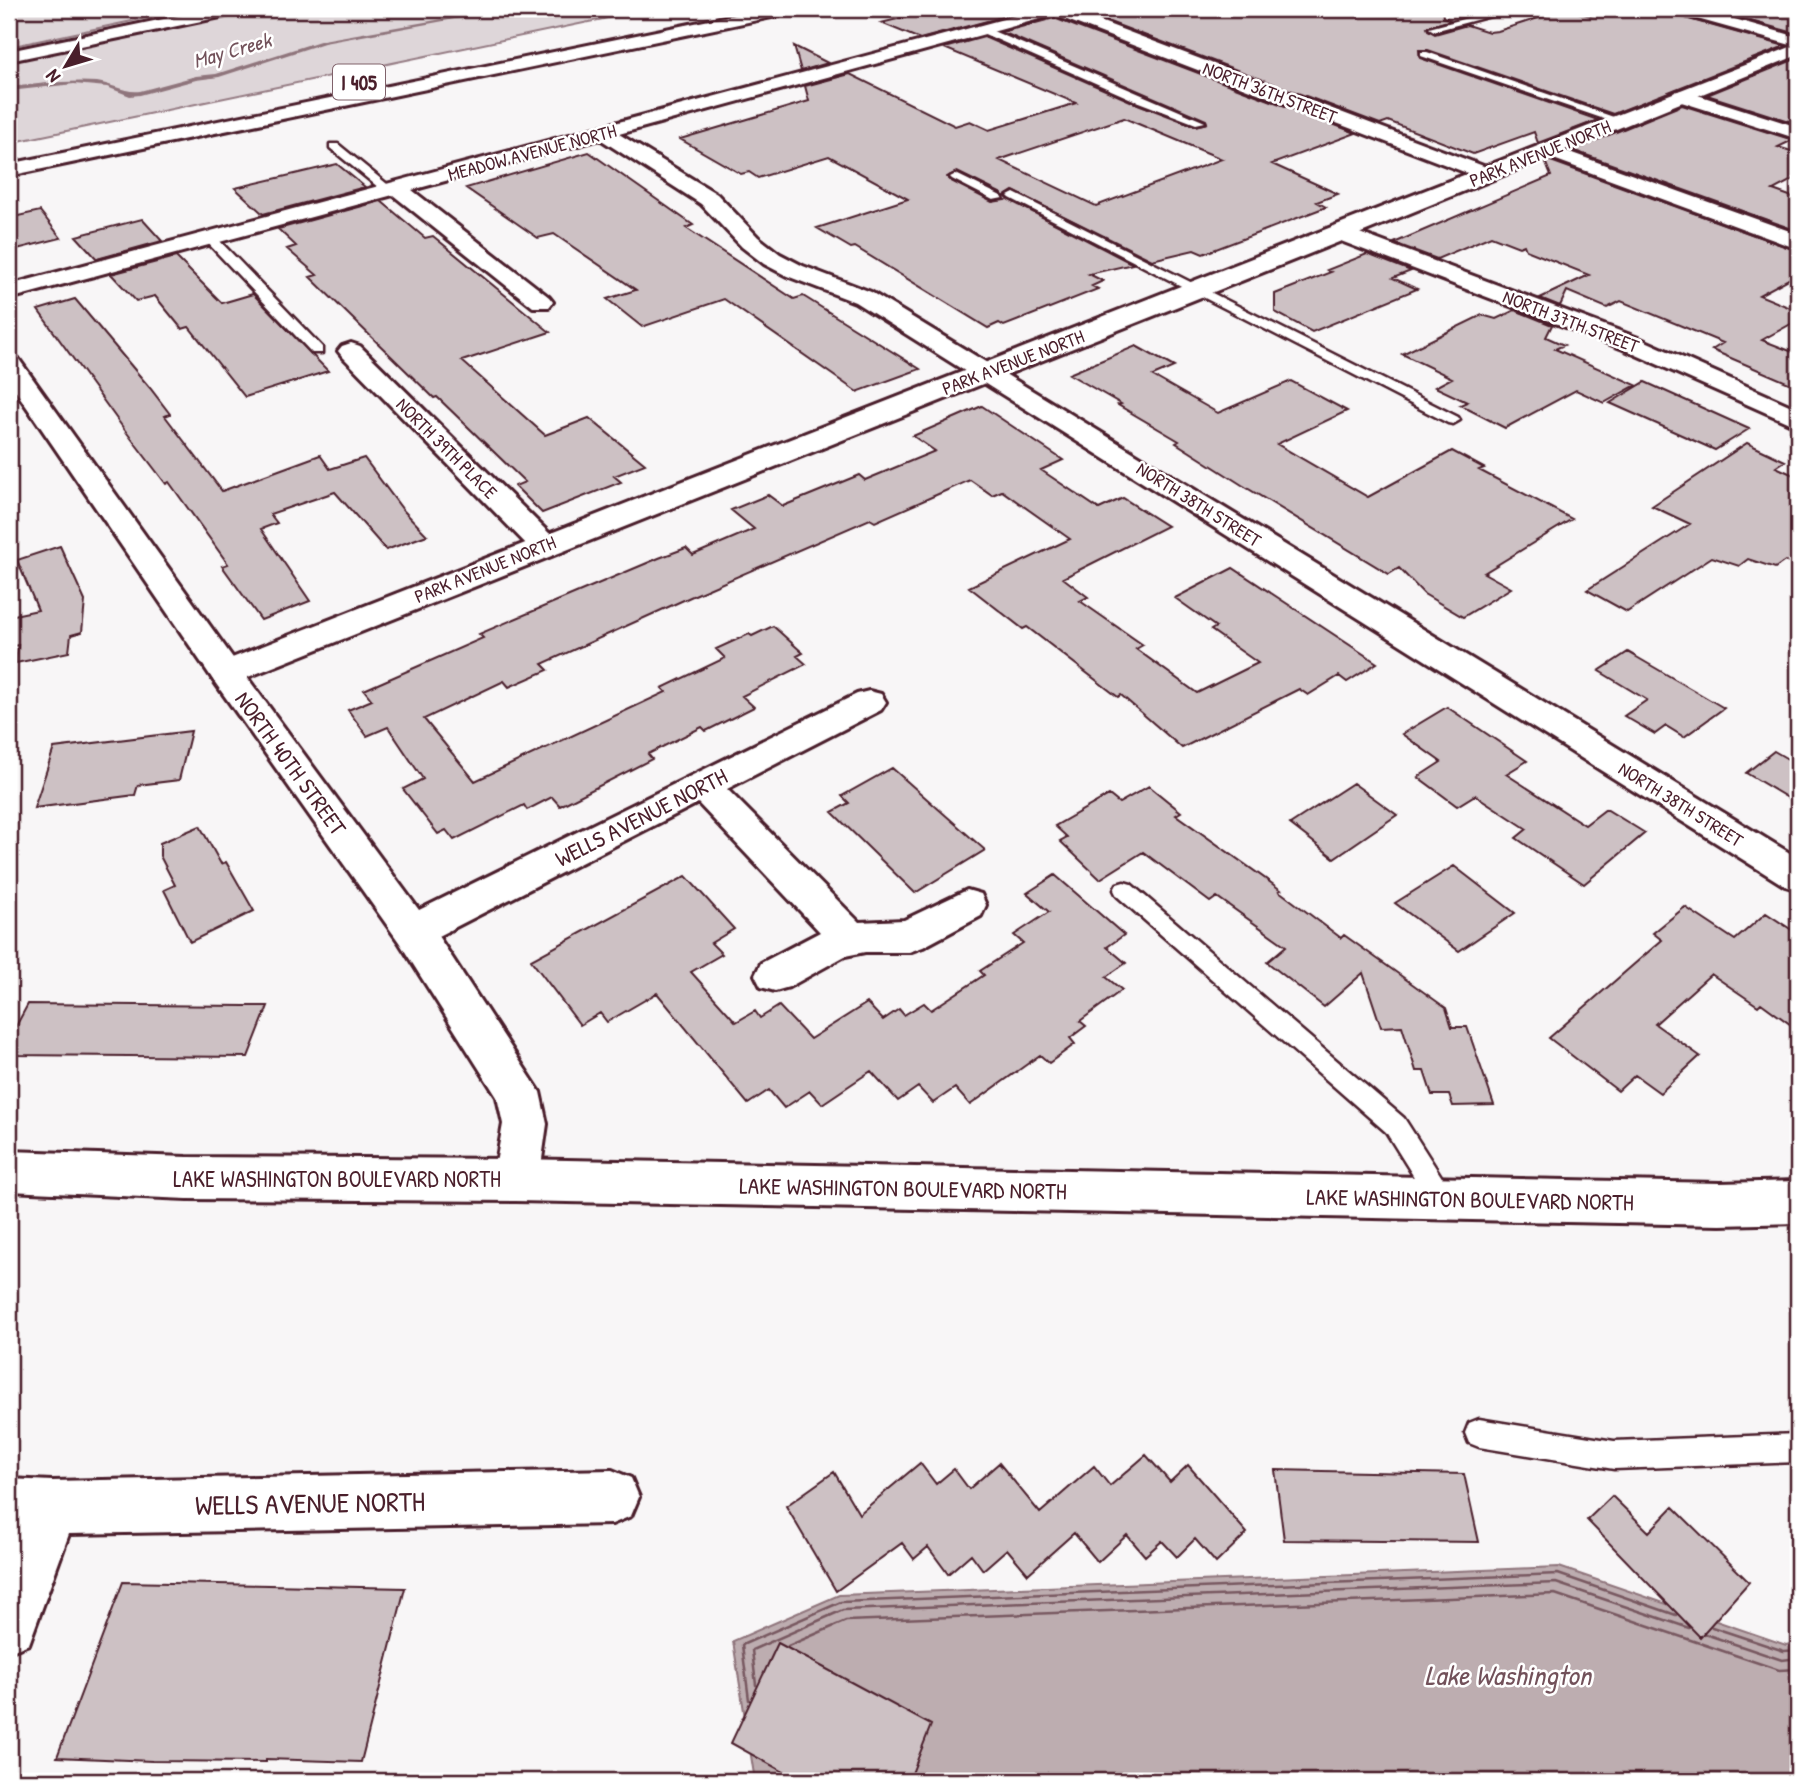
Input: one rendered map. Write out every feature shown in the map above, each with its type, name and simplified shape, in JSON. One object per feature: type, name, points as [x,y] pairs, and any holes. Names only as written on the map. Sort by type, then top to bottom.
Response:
[{"type":"main road","points":[[9,56],[235,9]]},
{"type":"main road","name":"I 405","points":[[9,156],[709,9]]},
{"type":"main road","name":"I 405","points":[[9,170],[786,9]]},
{"type":"main road","name":"MEADOW AVENUE NORTH","points":[[9,292],[1054,9]]},
{"type":"main road","name":"NORTH 36TH STREET","points":[[1054,9],[1487,174]]},
{"type":"main road","points":[[1682,9],[1798,42]]},
{"type":"main road","name":"PARK AVENUE NORTH","points":[[226,673],[1798,49]]},
{"type":"main road","points":[[1682,96],[1798,133]]},
{"type":"main road","points":[[9,179],[256,119]]},
{"type":"main road","name":"NORTH 38TH STREET","points":[[604,133],[709,200],[750,242],[772,259],[795,271],[863,297],[1798,876]]},
{"type":"main road","points":[[1547,150],[1798,242]]},
{"type":"main road","points":[[392,189],[541,302]]},
{"type":"main road","name":"NORTH 37TH STREET","points":[[1340,233],[1632,344],[1798,419]]},
{"type":"main road","name":"NORTH 39TH PLACE","points":[[351,351],[544,545]]},
{"type":"main road","name":"NORTH 40TH STREET","points":[[10,367],[226,673],[413,931],[518,1092],[525,1124],[516,1180]]},
{"type":"main road","name":"WELLS AVENUE NORTH","points":[[413,931],[869,702]]},
{"type":"main road","points":[[703,786],[850,938]]},
{"type":"main road","points":[[775,975],[819,950],[850,938],[909,936],[967,905]]},
{"type":"main road","name":"LAKE WASHINGTON BOULEVARD NORTH","points":[[9,1171],[187,1178],[516,1180],[1720,1203],[1798,1202]]},
{"type":"main road","name":"WELLS AVENUE NORTH","points":[[31,1507],[612,1497]]},
{"type":"main road","points":[[9,1624],[31,1507]]},
{"type":"lane","points":[[1434,29],[1464,19],[1512,9]]},
{"type":"lane","points":[[1450,14],[1464,19]]},
{"type":"lane","points":[[983,30],[1140,99],[1200,122]]},
{"type":"lane","points":[[1424,54],[1620,121]]},
{"type":"lane","points":[[334,146],[392,189]]},
{"type":"lane","points":[[956,177],[997,198]]},
{"type":"lane","points":[[1014,196],[1453,420]]},
{"type":"lane","points":[[210,238],[317,350]]},
{"type":"lane","points":[[1124,890],[1395,1125],[1441,1198]]},
{"type":"lane","points":[[1479,1433],[1615,1455],[1798,1448]]},
{"type":"shaded area","name":"May Creek","points":[[9,9],[189,9],[9,47]]},
{"type":"shaded area","name":"May Creek","points":[[265,9],[651,9],[9,143],[9,62]]},
{"type":"water","name":"Lake Washington","points":[[1559,1567],[1786,1645],[1798,1642],[1798,1781],[755,1781],[733,1641],[839,1595]]},
{"type":"building","points":[[938,9],[954,15],[977,9],[1032,9],[920,39],[881,23]]},
{"type":"building","points":[[1075,9],[1442,9],[1443,17],[1451,20],[1427,27],[1435,34],[1467,25],[1489,32],[1498,31],[1560,11],[1572,10],[1590,16],[1599,13],[1612,17],[1632,9],[1653,9],[1785,46],[1613,114],[1428,50],[1419,50],[1420,58],[1598,120],[1538,143],[1534,132],[1473,154],[1388,121],[1380,124]]},
{"type":"building","points":[[1764,9],[1798,9],[1798,34],[1740,18]]},
{"type":"building","points":[[1054,18],[1356,133],[1272,164],[1338,194],[1317,202],[1326,207],[1203,254],[1194,250],[1152,260],[1013,191],[1005,196],[1009,200],[1133,264],[1089,274],[1103,281],[1092,286],[1098,289],[1004,326],[999,323],[988,328],[855,247],[851,248],[817,228],[908,199],[829,156],[758,178],[749,172],[741,174],[680,139],[809,101],[805,86],[850,74],[955,126],[970,121],[989,130],[1076,103],[944,48],[984,37],[1135,103],[1195,126],[1207,123],[1206,120],[1002,32]],"holes":[[[1124,118],[1222,159],[1096,206],[999,160]],[[957,172],[1002,194],[1005,200],[992,202],[947,177]]]},
{"type":"building","points":[[794,46],[828,63],[801,71]]},
{"type":"building","points":[[1798,58],[1798,124],[1707,95]]},
{"type":"building","points":[[1682,105],[1793,140],[1778,147],[1798,153],[1798,177],[1773,190],[1798,199],[1798,231],[1572,150]]},
{"type":"building","points":[[589,152],[693,225],[686,228],[794,299],[803,296],[920,369],[857,392],[724,299],[642,327],[607,299],[636,290],[554,234],[538,238],[466,188]]},
{"type":"building","points":[[1545,161],[1798,251],[1798,274],[1759,295],[1798,311],[1798,320],[1762,340],[1798,354],[1798,387],[1712,350],[1723,343],[1621,301],[1607,308],[1567,291],[1560,306],[1540,298],[1589,275],[1526,250],[1524,245],[1519,247],[1491,236],[1437,259],[1394,243],[1551,176]]},
{"type":"building","points":[[337,164],[365,187],[263,214],[235,188]]},
{"type":"building","points":[[381,201],[425,238],[433,236],[550,332],[462,361],[545,435],[589,418],[645,464],[614,476],[621,482],[542,513],[515,486],[525,482],[310,277],[317,275],[287,249],[296,246],[278,229]]},
{"type":"building","points":[[40,211],[61,238],[9,251],[9,218]]},
{"type":"building","points":[[142,219],[162,241],[97,259],[76,236]]},
{"type":"building","points":[[1367,254],[1411,271],[1393,278],[1417,289],[1312,332],[1275,312],[1275,294],[1331,272],[1327,270]]},
{"type":"building","points":[[176,257],[222,303],[253,294],[328,371],[245,397],[189,327],[182,329],[155,296],[136,301],[111,274]]},
{"type":"building","points":[[75,299],[170,414],[165,416],[222,491],[320,455],[330,469],[364,458],[403,510],[427,535],[386,550],[335,492],[270,514],[277,523],[261,529],[310,601],[261,620],[222,566],[228,564],[169,482],[166,484],[124,429],[38,310]]},
{"type":"building","points":[[1515,310],[1552,325],[1546,337],[1564,345],[1555,349],[1636,385],[1604,403],[1576,390],[1505,428],[1460,405],[1467,402],[1435,387],[1452,378],[1402,354],[1482,315],[1496,319]]},
{"type":"building","points":[[1136,346],[1174,367],[1153,376],[1218,413],[1291,381],[1347,411],[1277,444],[1368,497],[1452,451],[1484,468],[1479,470],[1572,519],[1484,573],[1511,588],[1463,617],[1424,594],[1399,568],[1389,574],[1242,485],[1176,443],[1179,441],[1069,374]]},
{"type":"building","points":[[1645,382],[1749,429],[1715,450],[1610,403]]},
{"type":"building","points":[[982,406],[1063,460],[1041,470],[1099,509],[1123,498],[1167,526],[1063,578],[1088,597],[1080,601],[1143,645],[1136,649],[1197,693],[1258,663],[1211,630],[1216,627],[1175,598],[1233,568],[1377,663],[1347,682],[1339,676],[1308,695],[1299,689],[1182,748],[1121,695],[1118,697],[1027,627],[1023,629],[969,587],[1070,539],[1002,491],[992,495],[970,480],[875,522],[870,519],[697,594],[542,664],[548,670],[509,687],[504,681],[424,719],[475,781],[666,692],[662,688],[725,658],[716,649],[749,634],[752,636],[773,626],[803,653],[797,656],[806,664],[742,696],[754,707],[706,731],[702,727],[648,754],[652,759],[560,806],[552,797],[527,810],[524,805],[454,840],[446,830],[438,834],[403,789],[423,779],[388,727],[367,736],[348,710],[372,700],[364,690],[483,638],[479,634],[659,558],[686,548],[693,555],[754,529],[731,510],[768,495],[783,506],[859,475],[865,480],[935,451],[913,436]]},
{"type":"building","points":[[1747,443],[1785,461],[1776,467],[1798,477],[1798,565],[1785,561],[1775,568],[1748,559],[1739,566],[1712,557],[1627,612],[1587,590],[1690,524],[1652,506]]},
{"type":"building","points":[[60,546],[85,601],[82,632],[71,635],[69,652],[16,663],[18,645],[9,647],[9,616],[38,610],[17,560]]},
{"type":"building","points":[[1628,652],[1724,708],[1684,737],[1666,726],[1655,734],[1624,716],[1647,700],[1599,671]]},
{"type":"building","points":[[1447,707],[1527,761],[1506,774],[1585,825],[1606,809],[1645,833],[1584,884],[1516,838],[1527,829],[1475,795],[1457,806],[1418,777],[1441,762],[1402,734]]},
{"type":"building","points":[[191,731],[179,780],[138,785],[135,795],[34,808],[54,748]]},
{"type":"building","points":[[1774,751],[1798,765],[1798,804],[1746,773]]},
{"type":"building","points":[[892,768],[985,850],[915,893],[832,812],[849,803],[842,796]]},
{"type":"building","points":[[1353,783],[1397,815],[1334,858],[1290,824]]},
{"type":"building","points":[[1149,786],[1181,812],[1176,815],[1281,890],[1279,891],[1341,938],[1344,935],[1446,1008],[1452,1027],[1467,1027],[1494,1105],[1453,1106],[1449,1095],[1432,1095],[1424,1071],[1416,1071],[1402,1026],[1381,1027],[1363,973],[1324,1007],[1267,962],[1286,946],[1217,897],[1210,902],[1143,852],[1100,879],[1060,841],[1067,837],[1055,826],[1109,795],[1119,803]]},
{"type":"building","points":[[200,826],[221,864],[226,862],[254,911],[190,942],[164,890],[175,885],[160,856],[160,843]]},
{"type":"building","points":[[1454,866],[1515,913],[1459,951],[1395,903]]},
{"type":"building","points":[[1055,875],[1124,935],[1107,947],[1126,963],[1106,977],[1122,990],[1080,1021],[1086,1026],[1070,1038],[1075,1044],[1049,1063],[1040,1055],[970,1105],[955,1088],[933,1103],[918,1087],[898,1101],[871,1071],[822,1104],[810,1091],[784,1108],[769,1090],[748,1104],[657,993],[607,1022],[600,1013],[580,1025],[531,960],[686,876],[734,929],[711,943],[722,954],[691,972],[736,1022],[755,1011],[760,1018],[779,1006],[810,1039],[867,1003],[883,1020],[899,1009],[904,1015],[924,1003],[931,1010],[984,975],[980,971],[1023,943],[1014,935],[1049,912],[1027,893]]},
{"type":"building","points":[[1685,907],[1735,940],[1766,913],[1798,934],[1798,1030],[1761,1003],[1758,1006],[1711,974],[1655,1024],[1700,1056],[1660,1093],[1635,1075],[1618,1091],[1549,1038],[1662,940],[1653,933]]},
{"type":"building","points":[[28,1004],[268,1006],[248,1057],[9,1055],[9,1039]]},
{"type":"building","points":[[1146,1455],[1170,1482],[1188,1465],[1247,1533],[1216,1563],[1195,1539],[1177,1557],[1162,1541],[1145,1556],[1127,1535],[1098,1562],[1074,1533],[1028,1574],[1007,1549],[983,1570],[971,1554],[948,1574],[928,1547],[914,1559],[902,1543],[836,1591],[786,1506],[834,1472],[859,1514],[920,1463],[936,1484],[954,1469],[969,1489],[999,1463],[1040,1513],[1094,1466],[1110,1486]]},
{"type":"building","points":[[1275,1470],[1464,1474],[1479,1542],[1284,1540]]},
{"type":"building","points":[[1612,1496],[1649,1532],[1673,1507],[1749,1582],[1700,1637],[1587,1520]]},
{"type":"building","points":[[123,1582],[405,1588],[361,1762],[266,1759],[266,1762],[152,1761],[57,1757]]},
{"type":"building","points":[[778,1643],[931,1725],[909,1781],[800,1781],[731,1743]]},
{"type":"waterway","name":"May Creek","points":[[9,89],[74,82],[108,85],[130,94],[140,93],[196,78],[217,76],[323,42],[506,9]]}]
